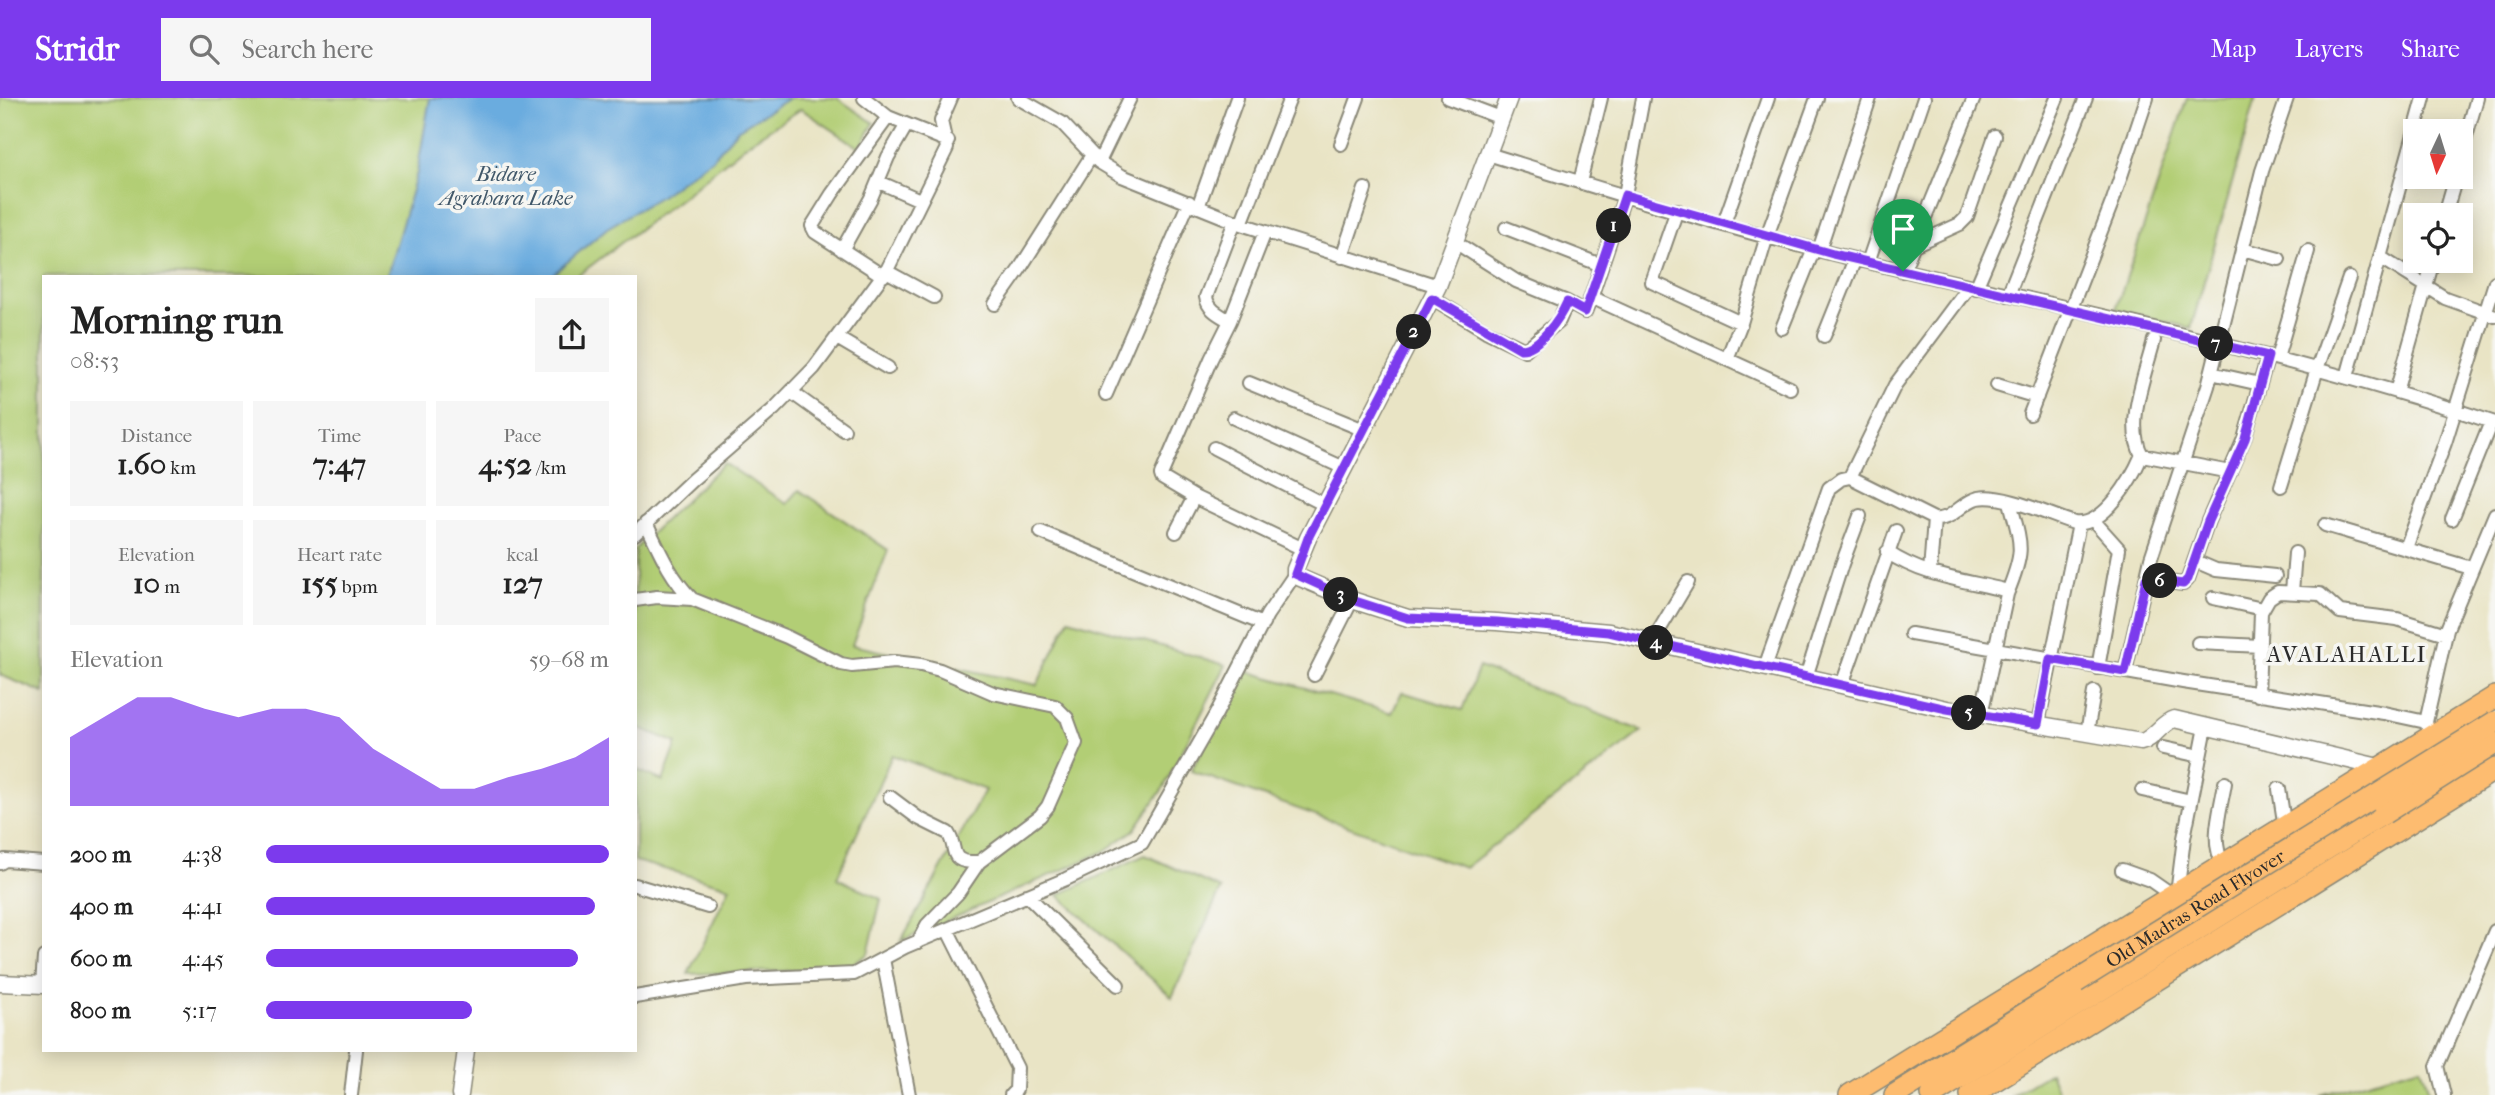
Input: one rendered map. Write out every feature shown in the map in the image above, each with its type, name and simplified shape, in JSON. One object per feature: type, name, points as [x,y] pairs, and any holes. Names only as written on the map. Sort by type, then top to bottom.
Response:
[{"type":"main road","points":[[1850,1095],[2383,768],[2428,730],[2495,697]]},
{"type":"main road","name":"Old Madras Road Flyover","points":[[1931,1095],[2082,990],[2495,722]]},
{"type":"main road","name":"Old Madras Road Flyover","points":[[1895,1095],[2082,990],[2495,743]]},
{"type":"main road","points":[[1971,1095],[2495,769]]},
{"type":"street","points":[[864,98],[888,117],[948,141]]},
{"type":"street","points":[[637,532],[791,392],[837,338],[885,273],[946,153],[948,141],[941,121],[951,98]]},
{"type":"street","points":[[1018,98],[1062,123],[1096,158],[1122,176],[1238,223],[1342,257],[1435,292],[1486,331],[1525,350],[1559,321],[1567,302]]},
{"type":"street","points":[[1038,108],[1048,98]]},
{"type":"street","points":[[995,304],[1096,158],[1130,98]]},
{"type":"street","points":[[1107,394],[1194,204],[1237,98]]},
{"type":"street","points":[[1230,321],[1211,309],[1206,297],[1290,98]]},
{"type":"street","points":[[1341,144],[1358,98]]},
{"type":"street","points":[[1448,98],[1501,118]]},
{"type":"street","points":[[637,997],[746,979],[854,974],[918,942],[1142,843],[1216,714],[1263,624],[1295,574],[1303,549],[1435,292],[1509,98]]},
{"type":"street","points":[[1580,182],[1601,98]]},
{"type":"street","points":[[1455,242],[1517,281],[1585,312],[1625,195],[1643,98]]},
{"type":"street","points":[[1724,223],[1768,98]]},
{"type":"street","points":[[1727,359],[1816,98]]},
{"type":"street","points":[[1782,328],[1817,249],[1870,98]]},
{"type":"street","points":[[1824,336],[1861,260],[1924,98]]},
{"type":"street","points":[[1903,271],[1974,98]]},
{"type":"street","points":[[1850,477],[1895,385],[1973,287],[2057,98]]},
{"type":"street","points":[[2008,295],[2086,98]]},
{"type":"street","points":[[2030,414],[2113,200],[2147,98]]},
{"type":"street","points":[[2125,672],[2158,536],[2211,373],[2262,171],[2287,98]]},
{"type":"street","points":[[2347,377],[2424,98]]},
{"type":"street","points":[[2471,119],[2477,98]]},
{"type":"street","points":[[888,117],[812,226],[815,232],[842,250],[934,297]]},
{"type":"street","points":[[842,250],[906,126]]},
{"type":"street","points":[[1914,245],[1960,224],[1967,217],[1995,136]]},
{"type":"street","points":[[1488,154],[1767,236],[1903,271],[2273,357],[2493,422],[2452,519]]},
{"type":"street","points":[[879,181],[920,200]]},
{"type":"street","points":[[1342,257],[1365,189]]},
{"type":"street","points":[[1677,210],[1652,282],[1741,323]]},
{"type":"street","points":[[1506,228],[1601,265]]},
{"type":"street","points":[[1265,232],[1230,321],[1161,471],[1162,478],[1194,497],[1303,549]]},
{"type":"street","points":[[2242,249],[2279,259]]},
{"type":"street","points":[[2146,579],[2183,584],[2188,579],[2208,521],[2245,439],[2260,384],[2273,357],[2308,251]]},
{"type":"street","points":[[2380,257],[2426,288],[2457,304],[2490,314]]},
{"type":"street","points":[[2396,392],[2430,273]]},
{"type":"street","points":[[2281,486],[2317,369],[2349,278]]},
{"type":"street","points":[[2406,548],[2490,314],[2495,282]]},
{"type":"street","points":[[1591,297],[1790,388]]},
{"type":"street","points":[[837,338],[888,368]]},
{"type":"street","points":[[1765,667],[1829,488],[1841,479],[1850,477],[1934,519],[1950,517],[1976,499],[1996,498],[2079,524],[2093,520],[2120,494],[2142,455],[2135,437],[2134,416],[2154,340]]},
{"type":"street","points":[[2211,373],[2260,384]]},
{"type":"street","points":[[1249,383],[1364,430]]},
{"type":"street","points":[[1997,385],[2037,397]]},
{"type":"street","points":[[791,392],[844,430]]},
{"type":"street","points":[[1234,418],[1344,468]]},
{"type":"street","points":[[1214,449],[1325,505]]},
{"type":"street","points":[[2142,455],[2230,472]]},
{"type":"street","points":[[1175,532],[1194,497]]},
{"type":"street","points":[[1981,715],[2007,594],[2021,555],[2021,543],[2010,502]]},
{"type":"street","points":[[2428,730],[2445,634],[2495,514]]},
{"type":"street","points":[[1806,677],[1860,516]]},
{"type":"street","points":[[1930,572],[1934,519]]},
{"type":"street","points":[[2093,520],[2119,549],[2098,668]]},
{"type":"street","points":[[646,523],[666,565],[682,589],[692,598],[788,637],[841,664],[852,666],[894,662],[921,665],[940,670],[993,693],[1055,706],[1067,718],[1076,743],[1048,806],[1040,816],[979,862],[958,893],[927,925],[918,942]]},
{"type":"street","points":[[2038,724],[2079,524]]},
{"type":"street","points":[[2325,524],[2471,568]]},
{"type":"street","points":[[1842,685],[1896,531]]},
{"type":"street","points":[[1041,533],[1263,624]]},
{"type":"street","points":[[1887,552],[1902,562],[1930,572],[2004,590],[2007,594]]},
{"type":"street","points":[[2292,592],[2295,552]]},
{"type":"street","points":[[2195,561],[2216,570],[2275,576]]},
{"type":"street","points":[[1295,574],[1352,600],[1408,618],[1581,628],[1981,715],[2145,742],[2171,719],[2383,768]]},
{"type":"street","points":[[1652,642],[1688,582]]},
{"type":"street","points":[[2258,695],[2261,612],[2273,594],[2320,594],[2340,612],[2397,620],[2445,634]]},
{"type":"street","points":[[637,600],[692,598]]},
{"type":"street","points":[[2213,598],[2258,608],[2261,612]]},
{"type":"street","points":[[1314,675],[1352,600]]},
{"type":"street","points":[[1911,634],[2258,695],[2385,713],[2428,730],[2464,789]]},
{"type":"street","points":[[2198,643],[2261,646]]},
{"type":"street","points":[[2087,733],[2094,692]]},
{"type":"street","points":[[2122,870],[2150,880],[2175,895],[2206,727]]},
{"type":"street","points":[[2163,748],[2200,756]]},
{"type":"street","points":[[2224,865],[2216,846],[2225,783]]},
{"type":"street","points":[[2279,789],[2285,828]]},
{"type":"street","points":[[2142,790],[2191,801]]},
{"type":"street","points":[[890,797],[918,818],[948,833],[956,857],[970,863],[979,862]]},
{"type":"street","points":[[0,863],[5,860],[42,863]]},
{"type":"street","points":[[637,886],[708,907]]},
{"type":"street","points":[[1027,895],[1118,985]]},
{"type":"street","points":[[947,929],[1017,1068],[1016,1090],[1011,1095]]},
{"type":"street","points":[[2444,1095],[2437,1066],[2495,931]]},
{"type":"street","points":[[883,959],[909,1095]]},
{"type":"street","points":[[0,983],[42,985]]},
{"type":"street","points":[[351,1095],[356,1052]]},
{"type":"street","points":[[460,1095],[466,1052]]},
{"type":"green space","points":[[0,98],[430,98],[417,173],[387,275],[42,275],[42,692],[0,675]]},
{"type":"green space","points":[[789,98],[837,98],[874,123],[860,148],[801,109],[747,144],[681,198],[578,275],[552,275],[607,228],[659,197],[713,158],[737,130]]},
{"type":"green space","points":[[2187,98],[2256,98],[2191,328],[2116,309]]},
{"type":"green space","points":[[724,463],[787,504],[799,490],[888,550],[852,645],[1037,685],[1069,619],[1226,665],[1164,787],[1134,830],[1103,852],[901,941],[985,790],[892,755],[837,878],[881,899],[868,954],[845,969],[688,974],[730,887],[637,862],[637,770],[663,781],[677,743],[637,727],[637,547]]},
{"type":"green space","points":[[1479,667],[1642,731],[1465,868],[1191,771],[1243,670],[1392,713],[1402,692],[1462,710]]},
{"type":"green space","points":[[1145,855],[1221,889],[1172,997],[1058,895]]},
{"type":"green space","points":[[2421,1066],[2430,1095],[2320,1095]]},
{"type":"green space","points":[[2050,1072],[2059,1095],[2012,1095]]},
{"type":"water","name":"Bidare Agrahara Lake","points":[[430,98],[789,98],[737,130],[713,158],[659,197],[607,228],[552,275],[387,275],[417,173]]},
{"type":"district","name":"AVALAHALLI","points":[[2347,654]]},
{"type":"route","points":[[1625,195],[1767,236],[1903,271],[2268,356],[2245,439],[2208,521],[2188,579],[2183,584],[2146,579],[2125,672],[2050,659],[2038,724],[1947,709],[1609,632],[1497,622],[1408,618],[1352,600],[1295,574],[1308,538],[1432,298],[1486,331],[1521,349],[1528,349],[1559,321],[1567,302],[1585,312],[1625,195]]}]
